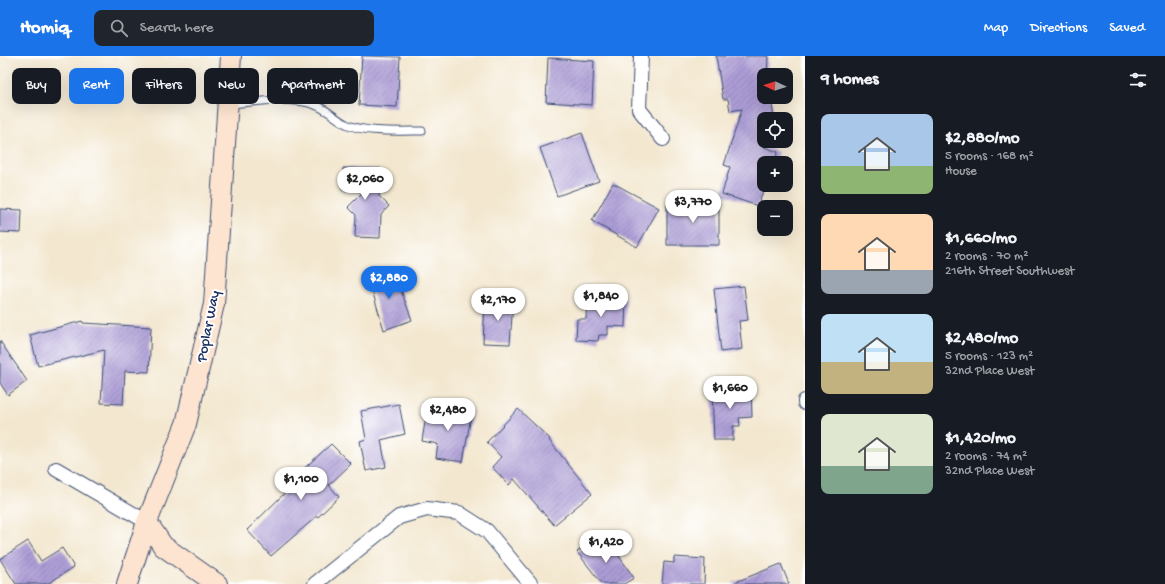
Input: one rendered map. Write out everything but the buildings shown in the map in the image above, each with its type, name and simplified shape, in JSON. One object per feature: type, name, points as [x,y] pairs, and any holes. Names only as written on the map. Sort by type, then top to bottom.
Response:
[{"type":"main road","name":"Poplar Way","points":[[230,68],[231,56]]},
{"type":"main road","name":"Poplar Way","points":[[127,584],[147,522],[186,424],[214,304],[227,104]]},
{"type":"main road","points":[[147,522],[163,546],[217,584]]},
{"type":"street","points":[[641,56],[639,109],[663,139]]},
{"type":"street","points":[[56,469],[147,522]]},
{"type":"street","points":[[314,584],[399,517],[427,509],[459,513],[487,531],[530,584]]},
{"type":"lane","points":[[259,102],[292,100],[311,103],[329,112],[346,124],[361,129],[422,131]]}]
